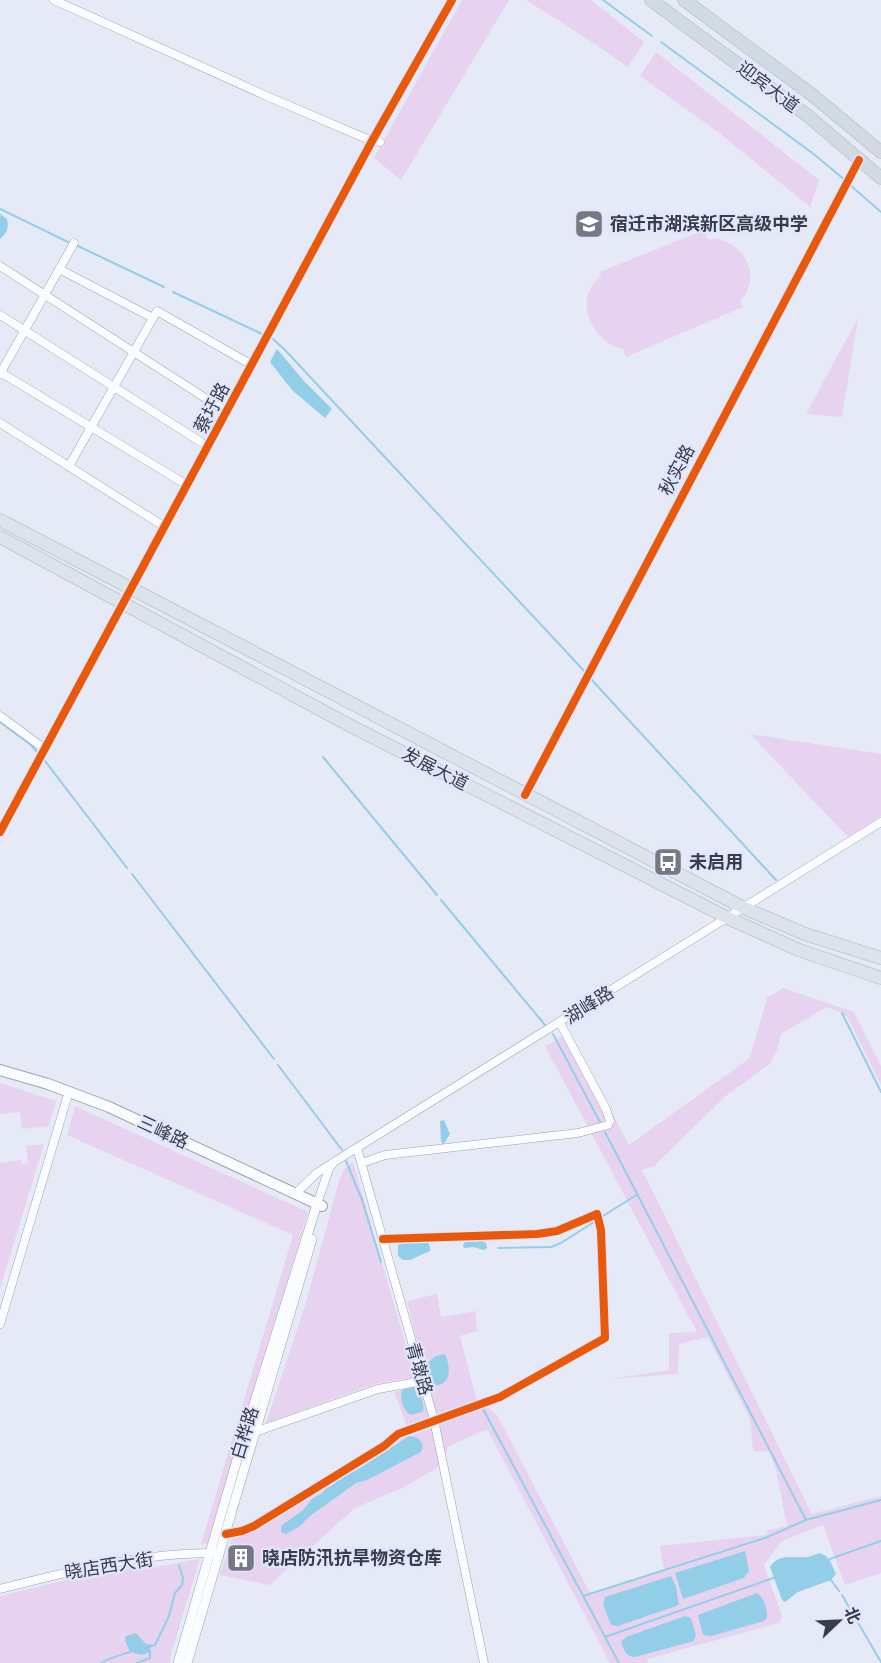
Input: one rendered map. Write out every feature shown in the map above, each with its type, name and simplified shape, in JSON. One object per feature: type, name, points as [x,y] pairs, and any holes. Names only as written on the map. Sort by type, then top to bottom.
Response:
[{"type":"highway","name":"迎宾大道","points":[[651,0],[808,117],[881,178]]},
{"type":"highway","name":"迎宾大道","points":[[684,0],[811,94],[881,152]]},
{"type":"main road","name":"发展大道","points":[[0,520],[744,908],[805,934],[881,958]]},
{"type":"main road","name":"发展大道","points":[[0,537],[347,724],[728,918],[799,950],[881,978]]},
{"type":"main road","name":"三峰路","points":[[0,1070],[69,1091],[109,1107],[319,1205]]},
{"type":"street","points":[[54,0],[271,98],[376,142]]},
{"type":"street","name":"蔡圩路","points":[[0,832],[452,0]]},
{"type":"street","name":"秋实路","points":[[525,795],[838,196],[859,160]]},
{"type":"street","points":[[74,243],[0,373],[187,485]]},
{"type":"street","points":[[0,266],[227,412]]},
{"type":"street","points":[[59,268],[153,318]]},
{"type":"street","points":[[69,466],[157,311],[252,365]]},
{"type":"street","points":[[0,315],[201,442]]},
{"type":"street","points":[[0,423],[165,527]]},
{"type":"street","points":[[0,716],[45,749]]},
{"type":"street","name":"湖峰路","points":[[295,1194],[317,1173],[334,1162],[881,822]]},
{"type":"street","points":[[362,1163],[385,1155],[578,1133],[608,1125],[610,1121],[606,1110],[560,1023]]},
{"type":"street","points":[[0,1324],[69,1091]]},
{"type":"street","name":"青墩路","points":[[357,1148],[434,1420],[484,1663]]},
{"type":"street","points":[[319,1205],[329,1168],[334,1162]]},
{"type":"street","name":"白桦路","points":[[178,1663],[215,1553],[226,1534],[319,1205]]},
{"type":"street","name":"白桦路","points":[[187,1663],[249,1419],[319,1205]]},
{"type":"street","points":[[226,1534],[254,1526],[384,1446],[398,1434],[500,1396],[605,1338],[601,1230],[597,1214],[557,1231],[537,1234],[383,1239]]},
{"type":"street","points":[[255,1432],[378,1389],[423,1381]]},
{"type":"street","name":"晓店西大街","points":[[0,1589],[113,1563],[215,1553]]},
{"type":"shaded area","points":[[462,0],[509,0],[401,180],[374,158]]},
{"type":"shaded area","points":[[526,0],[591,0],[644,42],[628,67]]},
{"type":"shaded area","points":[[656,52],[819,180],[810,207],[718,132],[640,76]]},
{"type":"shaded area","points":[[704,230],[708,239],[730,244],[746,259],[750,269],[750,280],[747,291],[740,301],[743,307],[626,357],[623,349],[603,338],[589,319],[588,296],[592,286],[601,277],[600,272]]},
{"type":"shaded area","points":[[858,318],[842,417],[806,414]]},
{"type":"shaded area","points":[[750,734],[881,754],[881,816],[848,837]]},
{"type":"shaded area","points":[[783,988],[854,1012],[881,1066],[881,1085],[847,1016],[827,1007],[781,1034],[770,1064],[727,1095],[654,1166],[642,1170],[812,1514],[881,1496],[881,1573],[845,1585],[823,1525],[782,1541],[764,1565],[782,1616],[779,1623],[647,1659],[648,1663],[610,1663],[487,1429],[449,1446],[437,1468],[402,1488],[355,1508],[270,1585],[220,1575],[232,1538],[254,1532],[405,1435],[413,1433],[407,1426],[394,1392],[428,1385],[407,1301],[437,1294],[441,1317],[476,1311],[477,1331],[460,1336],[476,1398],[497,1415],[590,1593],[664,1570],[660,1546],[765,1535],[768,1530],[787,1526],[775,1465],[769,1452],[753,1451],[750,1419],[708,1337],[679,1344],[678,1374],[610,1379],[669,1370],[669,1333],[697,1332],[545,1046],[570,1033],[629,1145],[750,1058],[767,998]]},
{"type":"shaded area","points":[[0,1083],[56,1101],[49,1126],[22,1129],[20,1112],[0,1114]]},
{"type":"shaded area","points":[[75,1106],[308,1212],[209,1543],[201,1544],[293,1235],[67,1135]]},
{"type":"shaded area","points":[[44,1144],[0,1289],[0,1163],[21,1160],[21,1164],[28,1163],[26,1146]]},
{"type":"shaded area","points":[[353,1162],[415,1377],[375,1384],[266,1423],[305,1306],[338,1184],[344,1169]]},
{"type":"shaded area","points":[[200,1559],[170,1663],[0,1663],[0,1596],[102,1571],[149,1568]]},
{"type":"water","points":[[0,214],[7,219],[8,225],[0,239]]},
{"type":"water","points":[[277,349],[332,409],[325,418],[292,390],[270,362]]},
{"type":"water","points":[[444,1120],[450,1134],[443,1145],[440,1121]]},
{"type":"water","points":[[482,1241],[486,1243],[487,1248],[484,1250],[473,1247],[464,1248],[463,1245],[465,1242]]},
{"type":"water","points":[[428,1242],[430,1251],[410,1260],[403,1260],[398,1256],[398,1245]]},
{"type":"water","points":[[445,1354],[449,1370],[446,1380],[439,1385],[432,1385],[424,1369],[433,1358]]},
{"type":"water","points":[[416,1388],[419,1393],[423,1403],[423,1412],[410,1415],[402,1404],[401,1393],[402,1390]]},
{"type":"water","points":[[409,1436],[416,1437],[423,1445],[421,1452],[367,1480],[356,1483],[310,1516],[300,1526],[286,1534],[281,1532],[281,1526],[303,1510],[325,1489]]},
{"type":"water","points":[[745,1551],[749,1571],[744,1578],[683,1599],[675,1573]]},
{"type":"water","points":[[819,1553],[828,1558],[836,1574],[831,1580],[798,1592],[785,1602],[782,1600],[770,1567],[781,1558],[807,1557]]},
{"type":"water","points":[[671,1576],[676,1587],[679,1605],[618,1626],[611,1625],[603,1604],[605,1597]]},
{"type":"water","points":[[757,1593],[766,1608],[767,1618],[764,1621],[711,1636],[703,1635],[698,1615]]},
{"type":"water","points":[[685,1616],[691,1618],[696,1635],[694,1641],[635,1657],[629,1656],[624,1650],[621,1642],[626,1637]]},
{"type":"water","points":[[136,1633],[146,1644],[156,1645],[150,1648],[150,1652],[142,1655],[130,1652],[125,1640],[126,1636]]},
{"type":"waterway","points":[[603,0],[652,36]]},
{"type":"waterway","points":[[661,42],[815,155],[846,181]]},
{"type":"waterway","points":[[850,185],[881,212]]},
{"type":"waterway","points":[[0,209],[68,242]]},
{"type":"waterway","points":[[78,246],[164,287]]},
{"type":"waterway","points":[[173,292],[262,334]]},
{"type":"waterway","points":[[273,339],[587,674]]},
{"type":"waterway","points":[[590,678],[776,880]]},
{"type":"waterway","points":[[0,722],[37,752]]},
{"type":"waterway","points":[[323,757],[437,895]]},
{"type":"waterway","points":[[45,761],[127,868]]},
{"type":"waterway","points":[[132,874],[274,1059]]},
{"type":"waterway","points":[[441,900],[545,1025]]},
{"type":"waterway","points":[[842,1013],[881,1092]]},
{"type":"waterway","points":[[553,1034],[600,1122]]},
{"type":"waterway","points":[[278,1065],[342,1150]]},
{"type":"waterway","points":[[605,1132],[806,1520]]},
{"type":"waterway","points":[[346,1161],[362,1200],[381,1262]]},
{"type":"waterway","points":[[603,1216],[638,1194]]},
{"type":"waterway","points":[[498,1248],[551,1247],[594,1222]]},
{"type":"waterway","points":[[483,1409],[619,1663]]},
{"type":"waterway","points":[[583,1596],[765,1538],[806,1520],[881,1500]]},
{"type":"waterway","points":[[827,1560],[881,1541]]},
{"type":"waterway","points":[[155,1645],[169,1616],[175,1593],[182,1585],[183,1578],[179,1565]]},
{"type":"waterway","points":[[605,1637],[776,1577]]},
{"type":"waterway","points":[[831,1580],[839,1591]]},
{"type":"waterway","points":[[842,1595],[881,1662]]},
{"type":"waterway","points":[[137,1663],[150,1658],[150,1651]]},
{"type":"waterway","points":[[101,1663],[130,1652]]},
{"type":"cycle path","points":[[0,832],[372,141],[452,0]]},
{"type":"cycle path","points":[[525,795],[859,160]]},
{"type":"cycle path","points":[[226,1534],[254,1526],[384,1446],[398,1434],[500,1397],[605,1338],[601,1230],[597,1214],[557,1231],[537,1234],[383,1239]]},
{"type":"place","name":"宿迁市湖滨新区高级中学","points":[[589,224]]},
{"type":"place","name":"未启用","points":[[668,862]]},
{"type":"place","name":"晓店防汛抗旱物资仓库","points":[[241,1558]]}]
